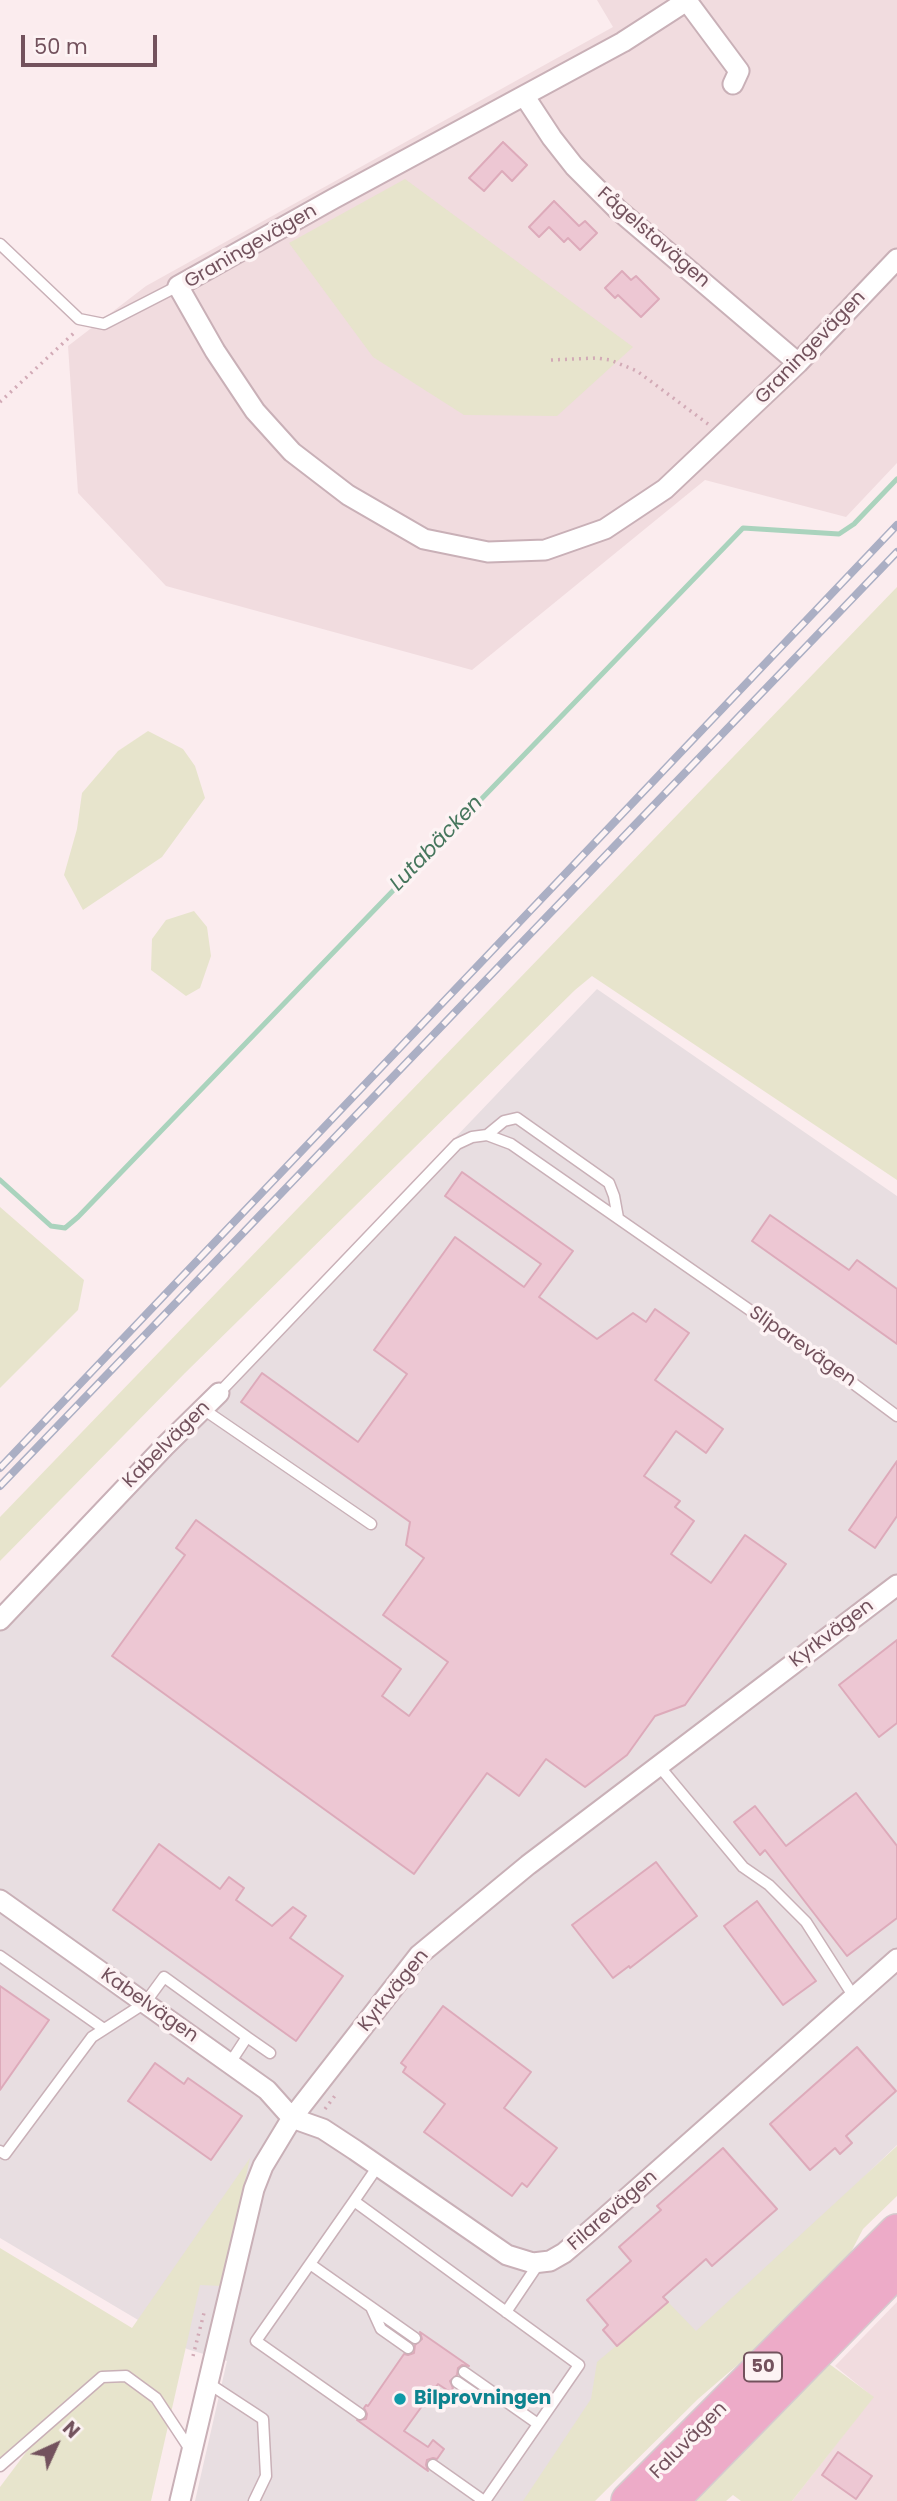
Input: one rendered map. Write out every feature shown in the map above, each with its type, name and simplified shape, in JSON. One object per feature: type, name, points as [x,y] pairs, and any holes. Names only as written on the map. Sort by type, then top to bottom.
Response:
[{"type":"highway","name":"Faluvägen","points":[[641,2496],[897,2232]]},
{"type":"highway","name":"Faluvägen","points":[[641,2496],[897,2269]]},
{"type":"street","points":[[687,0],[740,71],[733,84]]},
{"type":"street","name":"Graningevägen","points":[[687,0],[623,42],[178,286],[215,351],[255,411],[292,452],[348,495],[424,539],[488,552],[545,550],[605,529],[665,489],[798,362],[897,259]]},
{"type":"street","name":"Fågelstavägen","points":[[525,97],[573,166],[617,209],[798,362]]},
{"type":"street","name":"Kabelvägen","points":[[0,1620],[219,1393]]},
{"type":"street","name":"Kyrkvägen","points":[[180,2501],[254,2189],[263,2166],[292,2118],[419,1955],[528,1866],[897,1585]]},
{"type":"street","name":"Kabelvägen","points":[[0,1900],[267,2090],[292,2118]]},
{"type":"street","name":"Filarevägen","points":[[539,2263],[564,2253],[592,2231],[897,1959]]},
{"type":"street","points":[[292,2118],[323,2129],[507,2255],[539,2263]]},
{"type":"lane","points":[[0,244],[79,319],[104,324],[178,286]]},
{"type":"lane","points":[[219,1393],[457,1144],[472,1137],[487,1135],[504,1121],[517,1118],[609,1183],[618,1218]]},
{"type":"lane","name":"Sliparevägen","points":[[487,1135],[510,1144],[618,1218],[897,1416]]},
{"type":"lane","points":[[203,1409],[371,1524]]},
{"type":"lane","points":[[659,1766],[743,1867],[769,1885],[806,1922],[854,1997]]},
{"type":"lane","points":[[0,1956],[104,2029]]},
{"type":"lane","points":[[0,2151],[5,2154],[92,2036],[145,2003],[164,1977],[270,2053]]},
{"type":"lane","points":[[230,2063],[247,2036]]},
{"type":"lane","points":[[360,2414],[256,2341],[378,2166]]},
{"type":"lane","points":[[354,2201],[579,2365],[485,2501],[433,2465]]},
{"type":"lane","points":[[506,2312],[539,2263]]},
{"type":"lane","points":[[310,2264],[415,2338]]},
{"type":"lane","points":[[371,2307],[382,2329],[408,2348]]},
{"type":"lane","points":[[464,2372],[538,2424]]},
{"type":"lane","points":[[0,2466],[102,2377],[126,2376],[156,2398],[192,2451]]},
{"type":"lane","points":[[457,2382],[479,2397],[505,2401]]},
{"type":"lane","points":[[208,2383],[262,2419],[266,2476],[254,2501]]},
{"type":"path","points":[[0,402],[87,320]]},
{"type":"path","points":[[551,360],[596,358],[610,360],[637,371],[723,436]]},
{"type":"path","points":[[313,2126],[344,2084]]},
{"type":"path","points":[[191,2365],[206,2302],[211,2298],[227,2302]]},
{"type":"shaded area","points":[[597,0],[897,0],[897,463],[846,517],[705,480],[472,670],[166,586],[78,493],[68,346],[146,286],[613,27]]},
{"type":"shaded area","points":[[405,179],[633,347],[557,416],[464,415],[373,357],[289,243]]},
{"type":"shaded area","points":[[897,587],[897,1180],[592,976],[185,1373],[0,1561],[0,1517]]},
{"type":"shaded area","points":[[148,731],[183,749],[195,766],[205,798],[162,857],[83,910],[64,875],[77,829],[82,793],[118,751]]},
{"type":"shaded area","points":[[194,911],[207,927],[211,956],[200,988],[186,996],[151,970],[152,939],[166,920]]},
{"type":"shaded area","points":[[597,989],[897,1196],[897,2145],[534,2501],[195,2501],[227,2361],[187,2349],[0,2238],[0,1615]]},
{"type":"shaded area","points":[[0,1207],[84,1280],[78,1310],[0,1388]]},
{"type":"shaded area","points":[[897,2146],[897,2196],[863,2229],[850,2254],[778,2330],[698,2399],[595,2501],[523,2501],[591,2399],[597,2362],[668,2302],[696,2331]]},
{"type":"shaded area","points":[[250,2158],[222,2286],[200,2285],[151,2501],[0,2501],[0,2487],[30,2447],[0,2458],[0,2248],[132,2328]]},
{"type":"shaded area","points":[[897,2302],[897,2501],[792,2501],[873,2397],[835,2366]]},
{"type":"shaded area","points":[[828,2363],[874,2397],[792,2501],[741,2501],[733,2495],[726,2501],[695,2501]]},
{"type":"building","points":[[503,142],[527,165],[512,181],[502,171],[484,191],[469,178]]},
{"type":"building","points":[[554,201],[579,226],[585,221],[597,233],[580,250],[568,238],[564,242],[549,227],[539,237],[529,227]]},
{"type":"building","points":[[622,271],[631,280],[636,276],[659,299],[641,317],[618,295],[615,298],[605,288]]},
{"type":"building","points":[[462,1172],[573,1251],[539,1297],[597,1339],[633,1313],[646,1322],[655,1309],[689,1333],[655,1380],[723,1429],[706,1453],[676,1431],[644,1476],[680,1501],[675,1507],[694,1521],[671,1554],[711,1583],[745,1535],[786,1564],[685,1705],[655,1716],[627,1755],[585,1787],[546,1759],[519,1796],[487,1773],[414,1874],[112,1656],[185,1555],[176,1548],[196,1520],[401,1669],[382,1696],[409,1716],[448,1662],[383,1615],[424,1558],[406,1545],[410,1522],[241,1402],[262,1373],[358,1442],[407,1374],[374,1350],[455,1237],[524,1287],[541,1264],[445,1196]]},
{"type":"building","points":[[770,1215],[849,1270],[857,1260],[897,1289],[897,1344],[752,1241]]},
{"type":"building","points":[[897,1461],[897,1516],[875,1548],[849,1530]]},
{"type":"building","points":[[897,1640],[897,1723],[879,1737],[839,1685]]},
{"type":"building","points":[[856,1793],[897,1846],[897,1918],[847,1956],[765,1850],[760,1855],[734,1822],[755,1806],[786,1846]]},
{"type":"building","points":[[159,1844],[220,1889],[229,1877],[244,1888],[236,1900],[272,1926],[293,1907],[306,1916],[290,1938],[343,1976],[296,2041],[113,1910]]},
{"type":"building","points":[[656,1862],[697,1916],[613,1978],[572,1925]]},
{"type":"building","points":[[757,1901],[816,1981],[783,2005],[724,1926]]},
{"type":"building","points":[[0,1986],[49,2020],[0,2090]]},
{"type":"building","points":[[443,2006],[531,2072],[504,2108],[557,2148],[527,2187],[522,2183],[512,2196],[424,2132],[445,2104],[403,2072],[406,2067],[401,2063]]},
{"type":"building","points":[[857,2047],[896,2091],[846,2136],[852,2143],[840,2154],[835,2148],[810,2170],[770,2124]]},
{"type":"building","points":[[155,2063],[184,2084],[188,2078],[242,2116],[211,2160],[128,2101]]},
{"type":"building","points":[[723,2148],[777,2209],[712,2266],[706,2259],[663,2297],[668,2302],[617,2346],[603,2330],[608,2325],[587,2300],[631,2261],[619,2247],[661,2210],[657,2206]]},
{"type":"building","name":"Bilprovningen","points":[[420,2332],[469,2366],[462,2365],[458,2368],[457,2375],[450,2381],[453,2388],[450,2392],[438,2384],[404,2431],[428,2447],[433,2440],[444,2449],[437,2459],[427,2460],[428,2471],[357,2420],[366,2419],[364,2408],[404,2354],[414,2353],[415,2345],[422,2339]]},
{"type":"building","points":[[838,2452],[872,2476],[856,2499],[822,2475]]},
{"type":"waterway","name":"Lutabäcken","points":[[0,1180],[51,1226],[65,1228],[743,528],[839,534],[854,524],[897,479]]},
{"type":"railway","points":[[0,1468],[897,525]]},
{"type":"railway","points":[[0,1486],[897,552]]},
{"type":"place","name":"Bilprovningen","points":[[400,2399]]}]
